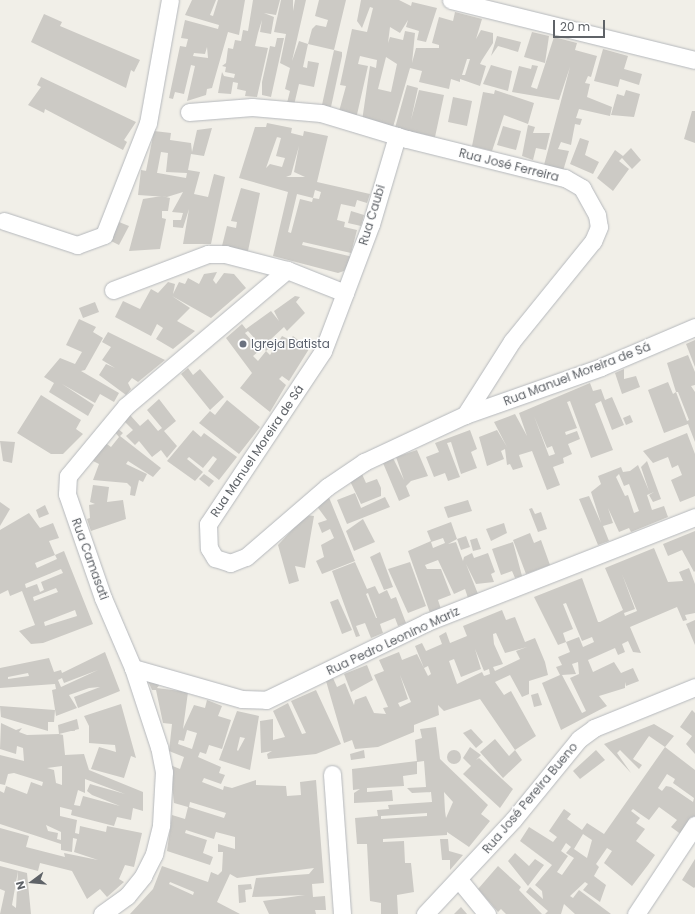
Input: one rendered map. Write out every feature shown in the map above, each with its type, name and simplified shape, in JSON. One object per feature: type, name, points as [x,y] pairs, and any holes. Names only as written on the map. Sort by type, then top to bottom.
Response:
[{"type":"street","points":[[4,221],[77,245],[104,235],[148,123],[170,0]]},
{"type":"street","points":[[451,0],[695,60]]},
{"type":"street","name":"Rua José Ferreira","points":[[189,112],[252,107],[321,113],[397,136],[566,178],[582,188],[597,215],[599,226],[593,240],[512,342],[465,415]]},
{"type":"street","name":"Rua Caubi","points":[[345,293],[371,224],[397,136]]},
{"type":"street","points":[[113,290],[208,254],[225,254],[287,270],[345,293]]},
{"type":"street","name":"Rua Camasati","points":[[102,914],[127,896],[143,876],[161,826],[164,780],[159,747],[133,668],[103,598],[67,494],[68,476],[126,406],[287,270]]},
{"type":"street","name":"Rua Manuel Moreira de Sá","points":[[345,293],[323,351],[208,524],[206,541],[215,558],[230,563],[246,557],[347,472],[465,415],[601,367],[695,328]]},
{"type":"street","name":"Rua Pedro Leonino Mariz","points":[[133,668],[242,700],[266,700],[427,622],[695,517]]},
{"type":"street","name":"Rua José Pereira Bueno","points":[[425,914],[460,881],[579,739],[594,728],[695,687]]},
{"type":"street","points":[[332,774],[342,914]]},
{"type":"street","points":[[636,914],[695,825]]},
{"type":"street","points":[[460,881],[487,914]]},
{"type":"building","points":[[192,0],[216,0],[210,15],[213,16],[218,0],[245,0],[239,35],[228,32],[212,88],[207,89],[206,95],[187,101],[195,66],[191,65],[184,94],[175,92],[173,99],[169,98],[180,46],[186,47],[188,39],[181,38],[185,20],[218,29],[219,25],[185,15]],"holes":[[[207,47],[208,58],[193,56],[194,53],[205,54]]]},
{"type":"building","points":[[253,0],[280,0],[276,15],[264,13],[274,17],[271,34],[260,32],[262,20],[258,33],[255,46],[268,48],[257,97],[245,96],[246,91],[237,89],[238,83],[233,82],[231,94],[218,93],[222,72],[224,76],[234,78],[235,74],[225,72],[226,67],[222,66],[226,63],[228,48],[233,49],[235,40],[241,41],[243,30],[248,31]]},
{"type":"building","points":[[281,0],[293,0],[293,11],[295,0],[306,0],[292,61],[299,41],[308,44],[303,67],[307,68],[308,61],[319,63],[314,87],[299,84],[294,105],[287,103],[290,91],[285,89],[290,68],[280,63],[286,34],[274,32]]},
{"type":"building","points":[[319,0],[346,0],[334,50],[308,44],[312,29],[316,25],[326,27],[328,20],[315,16]]},
{"type":"building","points":[[361,0],[399,0],[411,6],[412,2],[437,8],[426,42],[417,40],[419,31],[406,27],[408,20],[400,33],[390,27],[388,43],[390,37],[403,40],[405,31],[415,33],[412,63],[416,48],[439,48],[439,45],[432,43],[439,17],[453,21],[455,12],[482,19],[476,39],[481,30],[493,33],[493,43],[480,64],[486,66],[480,86],[460,79],[460,82],[451,79],[449,89],[419,82],[422,71],[410,68],[393,127],[362,121],[370,66],[376,68],[377,60],[360,56],[358,64],[368,66],[356,119],[338,115],[346,86],[340,85],[352,29],[367,32],[373,8],[370,7],[362,28],[357,21]],"holes":[[[386,57],[397,64],[391,92],[378,89]],[[467,59],[470,59],[465,75],[462,75]]]},
{"type":"building","points":[[44,14],[62,22],[60,26],[140,60],[134,72],[131,70],[126,88],[31,42]]},
{"type":"building","points":[[532,32],[549,36],[545,63],[524,57]]},
{"type":"building","points":[[497,36],[521,42],[518,52],[498,46],[491,56]]},
{"type":"building","points":[[554,37],[577,43],[575,50],[597,56],[591,77],[588,76],[585,83],[590,84],[587,97],[612,107],[610,116],[579,109],[576,118],[582,119],[580,125],[575,124],[571,145],[561,142],[558,149],[569,151],[563,171],[544,165],[570,67],[559,100],[512,92],[519,66],[531,69],[532,65],[538,66],[531,87],[537,89]]},
{"type":"building","points":[[277,38],[284,38],[271,97],[262,95],[262,82],[270,46],[275,47]]},
{"type":"building","points":[[603,49],[628,56],[624,69],[642,74],[639,85],[620,79],[618,87],[594,81]]},
{"type":"building","points":[[334,50],[342,52],[342,56],[331,107],[322,105]]},
{"type":"building","points":[[491,65],[512,71],[508,91],[483,84]]},
{"type":"building","points":[[41,77],[136,122],[124,140],[127,142],[123,150],[45,109],[44,113],[28,105],[41,87],[37,85]]},
{"type":"building","points":[[407,85],[418,88],[411,120],[419,90],[444,95],[435,137],[395,128]]},
{"type":"building","points":[[495,90],[534,103],[528,124],[504,115],[492,151],[472,146],[483,92],[494,94]]},
{"type":"building","points":[[626,90],[640,94],[634,117],[611,115],[617,94],[624,96]]},
{"type":"building","points":[[453,97],[472,101],[467,126],[448,122]]},
{"type":"building","points":[[692,111],[695,111],[695,143],[684,139]]},
{"type":"building","points":[[267,123],[292,128],[291,133],[303,136],[304,131],[328,136],[317,182],[370,194],[367,203],[357,200],[355,207],[341,204],[337,220],[345,222],[344,227],[357,230],[351,253],[303,242],[302,245],[353,257],[344,271],[338,273],[273,256],[288,192],[239,178],[255,127],[266,127]],"holes":[[[277,137],[281,138],[276,156],[285,158],[282,167],[270,164],[266,168]],[[299,146],[294,172],[305,177],[286,177],[291,175]],[[315,190],[321,192],[319,199],[313,198]],[[297,194],[313,198],[312,202],[300,199],[291,233],[288,232]]]},
{"type":"building","points":[[528,125],[535,127],[533,133],[550,133],[546,150],[536,148],[533,160],[522,156]]},
{"type":"building","points":[[503,126],[521,131],[516,150],[497,145]]},
{"type":"building","points":[[212,128],[204,156],[191,154],[188,170],[200,172],[194,194],[208,197],[214,174],[225,177],[211,244],[183,244],[189,209],[183,228],[173,227],[173,220],[181,220],[183,213],[172,212],[183,192],[167,197],[138,195],[141,170],[146,171],[154,131],[171,133],[170,140],[191,143],[192,152],[197,130]],"holes":[[[161,152],[168,153],[166,172],[187,173],[186,178],[157,173]]]},
{"type":"building","points":[[580,138],[589,141],[585,155],[599,162],[593,174],[570,164]]},
{"type":"building","points":[[631,148],[641,160],[632,169],[622,158],[619,161],[629,169],[613,191],[597,178],[615,150],[623,156]]},
{"type":"building","points":[[241,188],[260,193],[248,251],[222,246],[227,226],[236,228],[237,222],[231,221]]},
{"type":"building","points":[[162,196],[170,198],[168,211],[162,211],[162,218],[166,219],[160,249],[129,251],[143,199]]},
{"type":"building","points":[[351,211],[364,215],[361,226],[348,223]]},
{"type":"building","points":[[119,222],[129,226],[119,245],[111,241]]},
{"type":"building","points":[[217,272],[213,280],[216,284],[224,273],[234,274],[246,288],[211,318],[172,296],[190,308],[177,321],[195,331],[173,349],[156,339],[163,328],[157,324],[151,336],[115,317],[123,301],[140,309],[151,289],[158,293],[168,282],[175,284],[173,294],[179,282],[185,284],[188,278],[199,284],[204,274]]},
{"type":"building","points":[[295,296],[300,297],[296,302],[305,313],[287,331],[284,327],[270,340],[273,344],[266,351],[270,355],[282,336],[290,340],[293,336],[309,349],[289,381],[282,376],[279,379],[286,385],[270,412],[240,388],[252,373],[226,338],[242,324],[246,329],[271,311],[279,321],[274,311]],"holes":[[[248,331],[266,351],[258,361],[253,356],[260,350],[245,333]]]},
{"type":"building","points":[[95,302],[99,312],[83,318],[79,308]]},
{"type":"building","points":[[79,319],[96,327],[93,332],[103,338],[85,370],[81,371],[119,393],[114,402],[100,394],[95,403],[62,384],[94,405],[88,416],[49,392],[54,383],[44,377],[60,358],[75,364],[82,352],[66,345]]},
{"type":"building","points":[[108,332],[165,360],[138,382],[132,378],[128,383],[131,389],[126,395],[99,375],[106,364],[115,368],[102,360],[111,347],[102,342]]},
{"type":"building","points":[[695,340],[695,367],[686,344]]},
{"type":"building","points":[[688,355],[695,372],[695,385],[691,386],[695,392],[695,442],[688,424],[664,433],[648,390],[668,382],[673,394],[676,392],[667,363]],"holes":[[[676,392],[678,392],[689,420],[687,421]]]},
{"type":"building","points":[[188,368],[193,375],[200,369],[224,397],[210,410],[181,374]]},
{"type":"building","points":[[624,369],[624,379],[636,376],[640,387],[622,394],[615,373]]},
{"type":"building","points":[[590,383],[593,391],[601,389],[605,400],[612,397],[624,425],[612,430],[601,401],[595,404],[613,450],[591,458],[570,401],[567,402],[577,428],[565,432],[566,435],[577,431],[580,439],[568,444],[572,454],[563,458],[564,463],[553,467],[560,485],[547,490],[532,451],[519,455],[523,467],[513,470],[510,464],[507,465],[505,449],[501,451],[504,459],[487,466],[479,437],[497,430],[507,447],[494,422],[515,414],[527,436],[519,413]],"holes":[[[534,416],[547,448],[552,446],[555,454],[549,456]]]},
{"type":"building","points":[[41,395],[81,420],[76,429],[83,434],[63,454],[51,454],[17,433]]},
{"type":"building","points":[[159,399],[176,421],[164,431],[177,446],[167,458],[161,450],[152,457],[139,441],[135,445],[126,436],[133,430],[124,421],[130,415],[140,426],[148,419],[158,431],[162,428],[147,410]]},
{"type":"building","points":[[227,400],[260,427],[239,454],[199,423],[210,411],[215,415]]},
{"type":"building","points":[[630,415],[633,422],[626,425],[623,418]]},
{"type":"building","points":[[117,428],[123,433],[120,436],[161,468],[153,477],[128,461],[126,464],[147,474],[143,482],[139,480],[135,496],[130,495],[131,487],[127,483],[93,480],[99,464],[93,461],[104,442],[111,447],[119,437],[114,431]]},
{"type":"building","points":[[193,430],[201,437],[204,433],[237,457],[219,480],[208,471],[217,459],[213,456],[203,468],[189,457],[187,459],[203,472],[195,481],[167,461]]},
{"type":"building","points":[[470,430],[477,449],[471,452],[477,468],[461,474],[451,442],[447,443],[460,477],[448,481],[445,473],[434,477],[426,457],[439,452],[435,443]]},
{"type":"building","points":[[687,433],[695,454],[695,496],[680,502],[671,480],[682,475],[678,465],[672,468],[668,457],[653,463],[643,451]]},
{"type":"building","points":[[0,441],[15,442],[12,463],[3,461]]},
{"type":"building","points":[[417,450],[428,476],[411,481],[406,486],[410,496],[399,501],[383,463],[393,458],[404,480],[396,457]]},
{"type":"building","points":[[647,461],[661,499],[653,502],[649,495],[654,492],[647,495],[652,510],[664,506],[668,517],[631,532],[629,528],[619,532],[608,508],[613,523],[603,526],[609,541],[598,545],[579,499],[589,496],[601,523],[591,492],[601,484],[598,476],[621,467],[623,472],[630,471],[638,465],[649,491],[641,467]],"holes":[[[619,474],[624,486],[629,484],[639,511],[634,513],[628,495],[625,496],[616,477]]]},
{"type":"building","points":[[204,474],[214,481],[209,487],[199,479]]},
{"type":"building","points":[[362,474],[366,483],[377,479],[381,488],[381,496],[361,504],[350,481]]},
{"type":"building","points":[[93,485],[109,487],[107,502],[123,500],[126,519],[91,531],[87,519],[90,518],[89,505],[95,504],[90,502]]},
{"type":"building","points":[[355,493],[361,508],[385,497],[390,507],[347,524],[337,500]]},
{"type":"building","points":[[328,495],[355,561],[322,574],[316,561],[324,557],[321,545],[334,538],[330,529],[322,533],[318,523],[327,520],[316,505]]},
{"type":"building","points":[[468,500],[472,511],[448,518],[444,507]]},
{"type":"building","points":[[0,502],[10,509],[0,526]]},
{"type":"building","points":[[45,505],[49,514],[39,518],[36,510]]},
{"type":"building","points":[[532,508],[535,514],[541,512],[547,529],[538,532],[529,509]]},
{"type":"building","points":[[29,513],[40,528],[53,523],[59,538],[49,541],[55,555],[64,551],[93,624],[43,643],[31,644],[19,631],[35,625],[22,591],[10,596],[8,590],[0,594],[0,530]],"holes":[[[55,555],[57,559],[37,568],[35,563]],[[61,569],[63,573],[41,582],[44,590],[40,592],[37,584],[26,588],[25,584]],[[56,588],[58,592],[34,601],[33,597]],[[75,610],[77,616],[45,626],[44,622]]]},
{"type":"building","points":[[306,515],[314,516],[305,568],[295,566],[299,581],[289,584],[278,545]]},
{"type":"building","points":[[363,519],[375,542],[354,551],[346,531]]},
{"type":"building","points":[[451,522],[457,539],[448,544],[456,542],[463,561],[464,557],[472,553],[474,558],[488,553],[495,572],[491,574],[494,582],[476,584],[466,564],[478,594],[468,598],[465,589],[454,594],[438,560],[425,565],[427,569],[441,569],[451,595],[438,600],[441,609],[430,613],[408,551],[431,541],[427,531]],"holes":[[[443,538],[445,543],[433,548],[431,542]]]},
{"type":"building","points":[[504,523],[507,533],[491,541],[486,529]]},
{"type":"building","points":[[695,531],[694,572],[682,550],[668,556],[663,544]]},
{"type":"building","points":[[530,533],[534,543],[541,540],[550,565],[526,574],[513,540]]},
{"type":"building","points":[[466,536],[470,547],[461,550],[457,539]]},
{"type":"building","points":[[477,538],[481,549],[473,551],[470,540]]},
{"type":"building","points":[[513,542],[522,576],[515,578],[512,571],[501,575],[492,549]]},
{"type":"building","points":[[654,548],[668,582],[683,581],[679,572],[689,568],[695,584],[695,613],[685,615],[687,620],[683,621],[677,607],[630,627],[641,653],[633,652],[628,641],[622,644],[625,652],[618,655],[615,648],[588,660],[593,672],[614,662],[621,673],[633,668],[639,681],[626,686],[625,682],[625,688],[599,696],[607,706],[561,730],[542,683],[560,675],[556,667],[562,665],[558,657],[570,652],[566,642],[558,645],[534,597],[582,578],[598,622],[600,622],[623,610],[605,568]],"holes":[[[622,574],[637,611],[625,616],[624,613],[635,609]],[[566,603],[582,641],[592,637],[594,642],[583,647],[579,637],[566,642],[563,633],[573,629],[563,604]],[[578,662],[579,674],[570,678],[586,711],[582,713],[562,675],[576,674],[572,664]]]},
{"type":"building","points":[[380,552],[393,587],[384,590],[370,557]]},
{"type":"building","points":[[355,562],[367,589],[375,586],[379,594],[387,590],[391,599],[396,597],[406,623],[398,626],[395,618],[380,624],[383,633],[371,638],[365,623],[356,626],[360,636],[356,637],[332,571]],"holes":[[[368,593],[377,618],[366,594]]]},
{"type":"building","points":[[410,562],[426,606],[408,613],[388,569]]},
{"type":"building","points":[[338,599],[352,630],[342,634],[330,602]]},
{"type":"building","points":[[502,610],[506,620],[515,617],[525,642],[535,638],[545,662],[548,675],[529,681],[529,694],[522,697],[510,675],[495,682],[504,695],[511,691],[536,736],[515,750],[480,699],[444,711],[438,705],[439,715],[414,725],[414,732],[378,747],[355,749],[352,740],[344,743],[326,681],[333,678],[337,687],[345,683],[354,705],[355,700],[366,696],[374,713],[386,714],[383,708],[388,707],[374,675],[384,671],[379,660],[399,652],[402,660],[417,654],[424,668],[415,646],[422,643],[426,651],[442,644],[439,636],[446,632],[450,643],[467,636],[463,626]],"holes":[[[496,633],[505,653],[527,647],[516,651],[520,659],[495,671],[493,667],[503,664],[494,644],[493,634]],[[475,649],[484,671],[489,669],[490,674],[484,676],[482,672],[457,684],[449,661],[454,659],[461,677],[481,669]],[[428,666],[431,674],[428,676],[424,668]],[[400,675],[411,702],[400,707],[398,703],[408,699]]]},
{"type":"building","points":[[695,620],[695,645],[686,624]]},
{"type":"building","points":[[105,652],[120,691],[78,708],[74,697],[100,687],[89,688],[69,695],[77,708],[56,716],[52,690],[56,689],[55,684],[0,688],[0,668],[49,658],[54,672],[61,670],[62,673]],"holes":[[[98,670],[61,687],[58,680],[62,678],[64,683]],[[28,673],[29,676],[8,679],[8,677]]]},
{"type":"building","points":[[367,665],[373,680],[351,692],[344,674]]},
{"type":"building","points":[[148,681],[160,684],[157,688],[188,692],[183,729],[194,705],[205,708],[207,700],[222,706],[218,716],[231,720],[222,749],[209,745],[206,754],[200,752],[198,757],[221,767],[219,773],[225,775],[221,784],[204,778],[202,782],[223,790],[224,786],[232,788],[256,780],[256,785],[286,786],[287,796],[301,795],[300,782],[316,780],[324,883],[312,884],[313,897],[325,896],[326,910],[315,910],[316,914],[269,914],[263,901],[305,895],[252,897],[256,878],[309,874],[314,868],[237,878],[230,874],[217,902],[240,914],[130,914],[153,889],[162,866],[208,882],[211,872],[218,875],[222,871],[223,852],[218,852],[218,844],[235,849],[235,837],[216,832],[214,839],[186,830],[185,833],[207,840],[203,853],[213,857],[210,865],[167,851],[172,815],[185,819],[188,807],[174,803],[170,765],[180,769],[184,757],[169,751],[172,724],[163,723],[156,690],[152,690]],"holes":[[[187,730],[197,733],[192,749],[178,744],[179,740],[184,741]],[[190,802],[226,813],[224,818],[189,807]],[[170,882],[194,892],[193,895],[169,884]]]},
{"type":"building","points":[[316,690],[341,744],[316,754],[268,759],[267,754],[272,751],[261,753],[260,721],[273,719],[273,740],[285,737],[273,711],[288,703],[302,734],[306,733],[291,701]]},
{"type":"building","points":[[538,693],[542,705],[534,707],[531,695]]},
{"type":"building","points":[[121,704],[136,758],[131,756],[124,778],[91,769],[99,747],[116,752],[115,745],[89,743],[89,726],[84,716]]},
{"type":"building","points":[[0,706],[55,710],[54,722],[48,722],[48,731],[1,717]]},
{"type":"building","points":[[692,710],[695,713],[695,754],[686,744],[692,736],[680,727]]},
{"type":"building","points":[[237,711],[259,716],[250,770],[219,760]],"holes":[[[240,737],[245,738],[238,751]]]},
{"type":"building","points":[[77,719],[79,729],[59,734],[58,725]]},
{"type":"building","points":[[1,723],[16,730],[22,728],[19,732],[27,735],[63,735],[65,755],[84,754],[89,770],[143,792],[143,811],[133,808],[131,820],[117,817],[114,826],[71,815],[72,810],[60,807],[60,816],[77,820],[75,833],[79,834],[80,826],[106,832],[107,826],[142,833],[134,867],[125,865],[119,879],[124,882],[107,897],[100,889],[87,899],[72,871],[40,863],[38,871],[0,861],[0,828],[29,836],[26,847],[65,857],[64,853],[98,860],[74,852],[77,839],[73,838],[72,852],[61,850],[61,844],[0,824],[0,791],[4,793],[6,786],[27,794],[31,782],[42,786],[43,782],[14,773],[8,774],[5,785],[0,784],[0,755],[24,761],[23,748],[17,746],[16,754],[0,749]],"holes":[[[62,766],[62,785],[56,783],[54,770],[47,768]],[[85,779],[125,794],[90,784],[87,791],[92,795],[120,806],[83,796],[80,806],[74,805],[78,790],[85,793]],[[46,825],[61,832],[61,840],[57,839],[58,833],[48,831]]]},
{"type":"building","points":[[654,724],[674,736],[665,747],[649,736],[633,759],[642,765],[639,769],[620,750],[617,753],[631,773],[604,744]]},
{"type":"building","points":[[436,727],[440,759],[488,805],[481,814],[490,821],[469,847],[447,832],[447,835],[383,839],[383,842],[404,841],[405,863],[411,863],[414,892],[397,895],[398,914],[381,914],[381,903],[370,901],[367,844],[357,844],[355,818],[378,816],[377,810],[389,809],[388,805],[432,802],[431,792],[412,793],[407,788],[426,787],[424,761],[417,762],[415,740],[422,738],[420,729]],"holes":[[[444,792],[453,802],[446,818],[445,811]],[[427,813],[427,816],[381,819],[381,816]]]},
{"type":"building","points":[[471,729],[483,742],[476,748],[463,733]]},
{"type":"building","points":[[495,739],[509,756],[515,750],[522,760],[503,778],[480,752]]},
{"type":"building","points":[[470,747],[481,755],[476,760],[479,758],[513,789],[500,808],[463,774],[471,766],[463,758]]},
{"type":"building","points":[[665,747],[695,770],[695,817],[682,835],[671,827],[677,820],[659,807],[649,820],[633,809],[631,811],[640,818],[636,823],[645,829],[636,841],[655,855],[632,886],[604,863],[612,851],[607,848],[596,864],[599,867],[594,876],[606,885],[600,902],[583,890],[588,884],[585,882],[570,896],[573,898],[579,890],[611,914],[575,914],[564,904],[561,914],[545,914],[548,911],[526,892],[530,887],[543,899],[542,891],[535,885],[552,865],[520,841],[529,827],[553,842],[557,837],[549,831],[564,809],[571,814],[567,819],[582,830],[587,823],[604,834]],"holes":[[[667,774],[675,779],[673,783],[694,798],[693,802],[671,787],[666,786],[662,791],[658,788]],[[583,834],[592,840],[587,858],[574,849]],[[566,843],[571,847],[566,853],[574,858],[562,875],[557,872],[568,856],[561,851]]]},
{"type":"building","points":[[364,750],[365,758],[351,760],[350,754]]},
{"type":"building","points":[[454,750],[459,752],[461,757],[459,762],[454,764],[449,762],[447,757],[449,752]]},
{"type":"building","points":[[596,750],[605,760],[580,779],[573,771]]},
{"type":"building","points":[[417,761],[417,774],[403,776],[404,786],[367,788],[367,792],[392,790],[393,801],[354,803],[354,793],[360,789],[353,790],[352,769]]},
{"type":"building","points":[[440,839],[448,839],[449,851],[463,855],[450,870],[450,860],[442,860]]},
{"type":"building","points":[[515,853],[529,866],[535,859],[544,865],[528,886],[508,861]]},
{"type":"building","points":[[695,859],[695,887],[694,888],[682,880]]},
{"type":"building","points":[[0,866],[27,873],[31,914],[0,914],[5,891],[0,889]],"holes":[[[18,871],[16,908],[12,905]]]},
{"type":"building","points":[[498,866],[521,887],[519,890],[542,914],[506,914],[501,909],[498,912],[478,889]]},
{"type":"building","points":[[251,884],[252,889],[245,890],[246,902],[239,903],[238,885]]},
{"type":"building","points":[[461,907],[467,914],[454,914]]},
{"type":"place","name":"Igreja Batista","points":[[243,344]]}]
